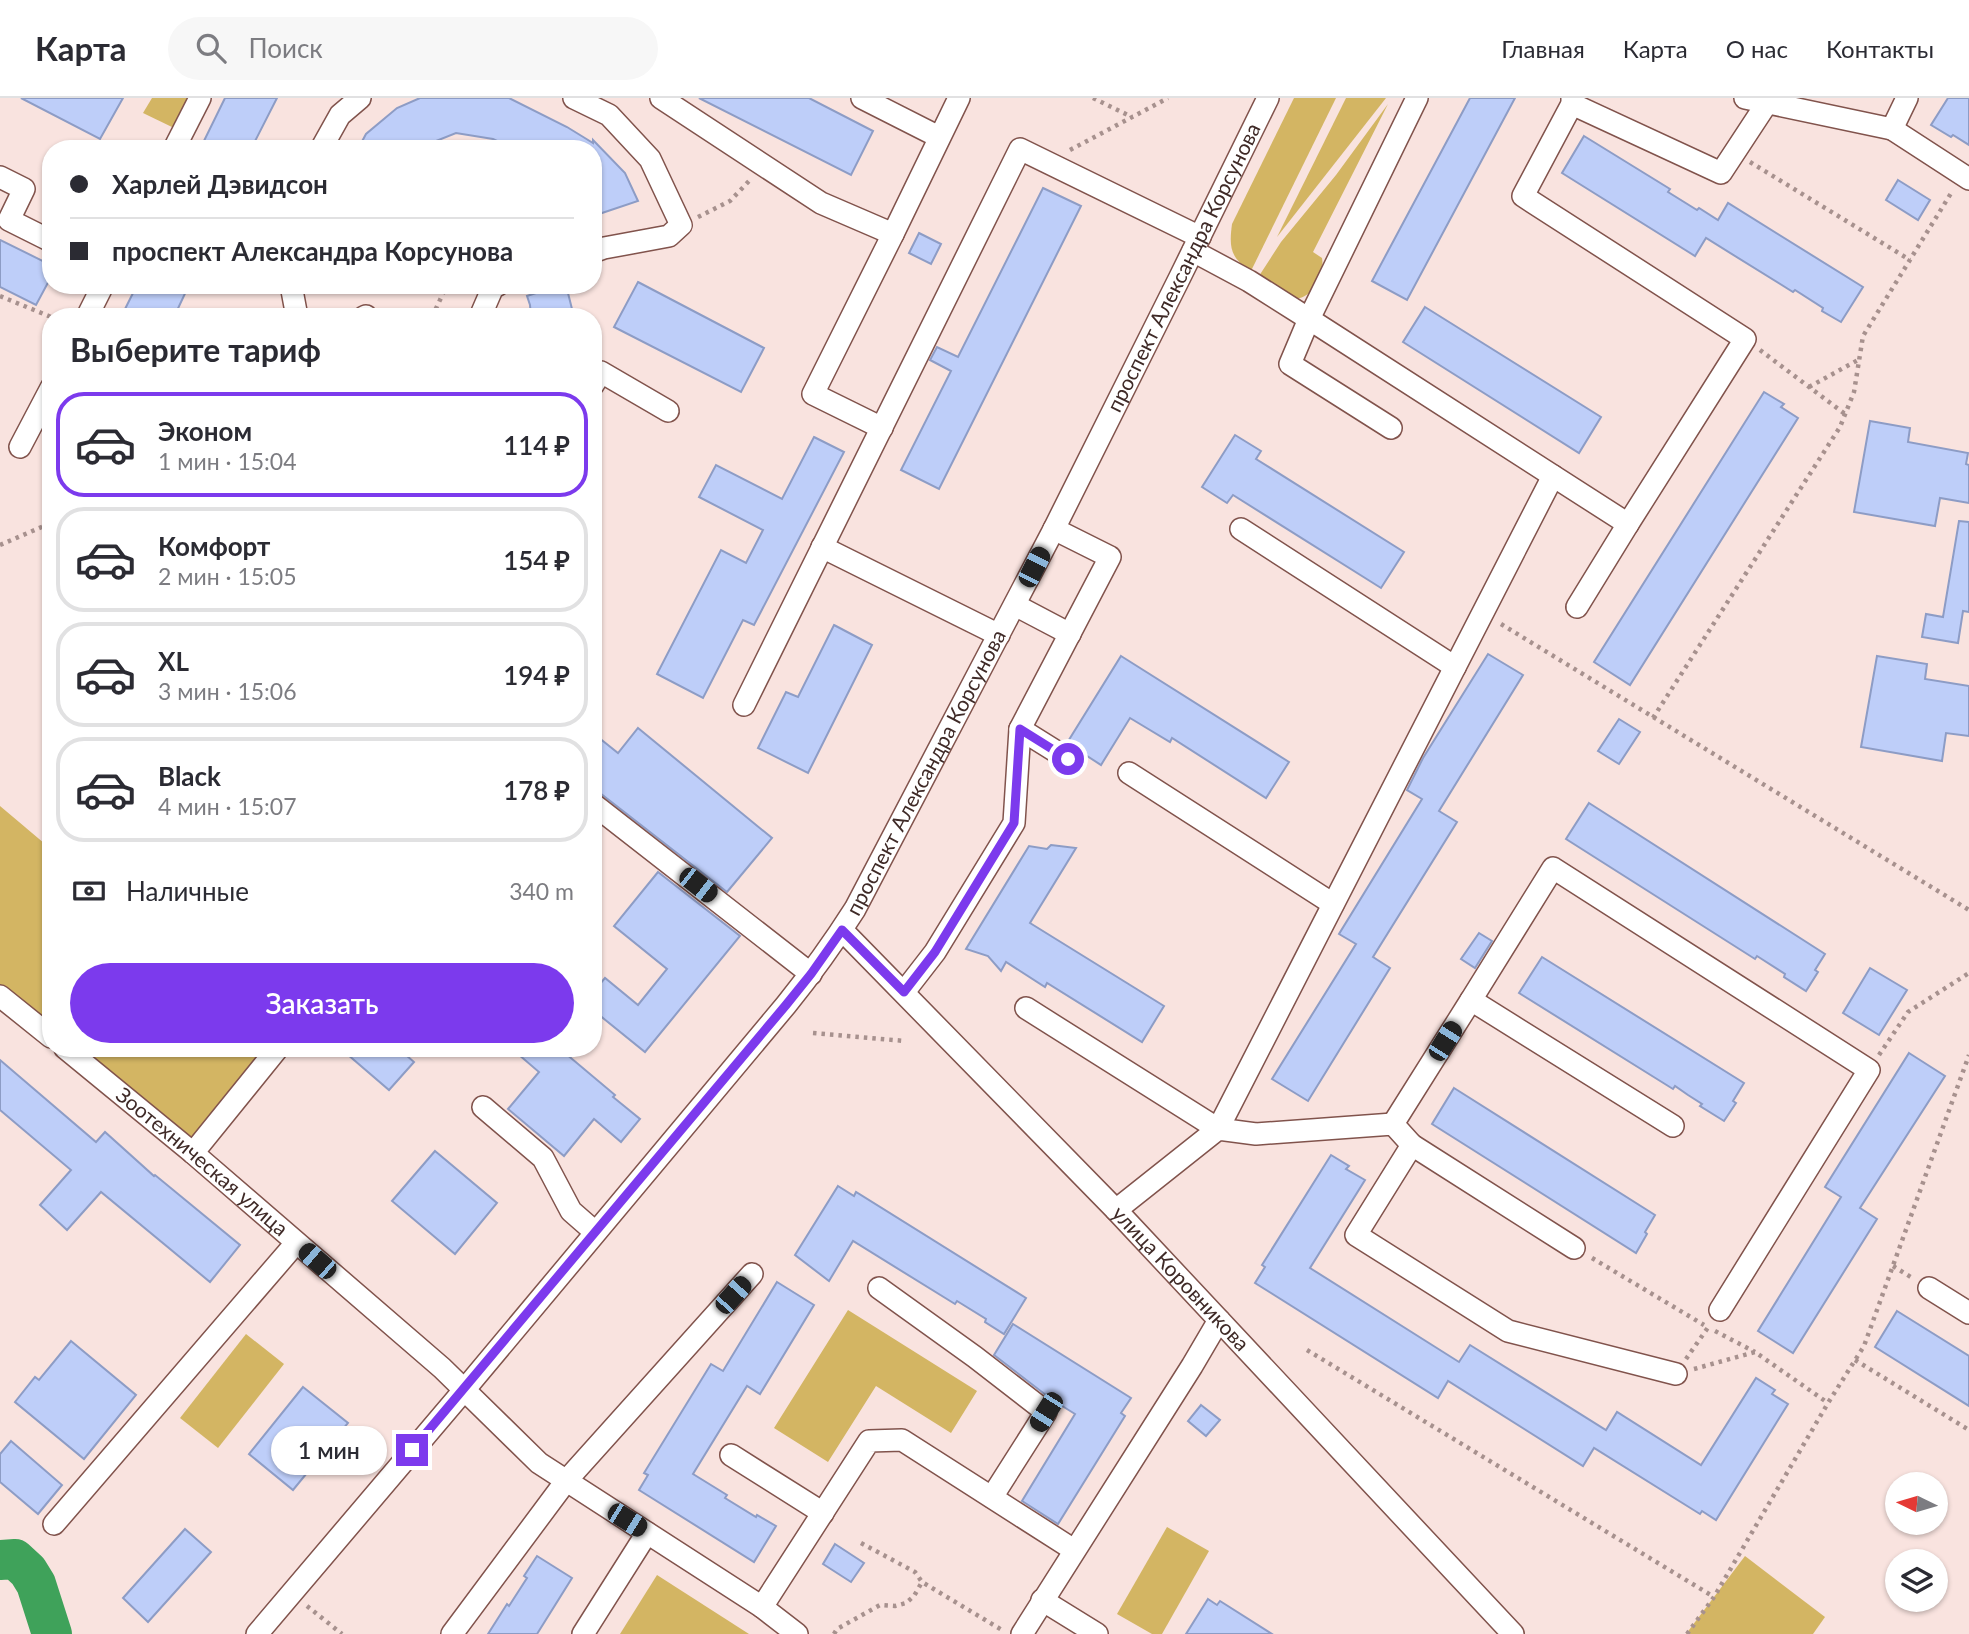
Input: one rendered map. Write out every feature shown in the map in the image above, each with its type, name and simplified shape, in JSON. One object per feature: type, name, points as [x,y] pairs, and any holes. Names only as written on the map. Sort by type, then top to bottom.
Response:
[{"type":"street","points":[[179,140],[200,98]]},
{"type":"street","points":[[326,140],[340,115],[360,98]]},
{"type":"street","points":[[574,98],[609,115],[650,159],[681,225],[669,236],[602,249]]},
{"type":"street","points":[[661,98],[821,203],[893,234]]},
{"type":"street","points":[[862,98],[939,137]]},
{"type":"street","points":[[882,428],[813,394],[959,98]]},
{"type":"street","name":"проспект Александра Корсунова","points":[[257,1634],[811,974],[842,930],[1054,529],[1268,98]]},
{"type":"street","points":[[1391,428],[1290,364],[1309,319],[1417,98]]},
{"type":"street","points":[[1745,98],[1892,129],[1966,177]]},
{"type":"street","points":[[1892,129],[1908,98]]},
{"type":"street","points":[[1577,607],[1745,338],[1523,197],[1572,101],[1721,173],[1767,103]]},
{"type":"street","points":[[744,705],[1020,149],[1196,244],[1249,281],[1628,524]]},
{"type":"street","points":[[0,177],[24,189],[9,220],[42,236]]},
{"type":"street","points":[[602,373],[668,411]]},
{"type":"street","points":[[20,447],[42,405]]},
{"type":"street","points":[[1116,1210],[1218,1129],[1553,476]]},
{"type":"street","points":[[904,992],[935,952],[1014,823],[1020,729],[1110,556],[1054,529]]},
{"type":"street","points":[[1241,529],[1455,667]]},
{"type":"street","points":[[822,547],[999,635]]},
{"type":"street","points":[[1015,605],[1070,634]]},
{"type":"street","points":[[1020,729],[1068,759]]},
{"type":"street","points":[[1129,773],[1333,904]]},
{"type":"street","points":[[602,811],[811,974]]},
{"type":"street","points":[[1393,1124],[1553,868],[1869,1070],[1714,1319]]},
{"type":"street","name":"улица Коровникова","points":[[842,930],[1116,1210],[1513,1634]]},
{"type":"street","points":[[0,996],[42,1030]]},
{"type":"street","points":[[1471,1000],[1673,1126]]},
{"type":"street","points":[[1026,1008],[1218,1129],[1256,1135],[1393,1124]]},
{"type":"street","name":"Зоотехническая улица","points":[[76,1057],[193,1153],[465,1389],[539,1463],[762,1607],[797,1634]]},
{"type":"street","points":[[193,1153],[271,1057]]},
{"type":"street","points":[[483,1107],[543,1158],[571,1211],[596,1232]]},
{"type":"street","points":[[1393,1124],[1412,1144],[1574,1248]]},
{"type":"street","points":[[1412,1144],[1356,1235],[1508,1331],[1676,1374]]},
{"type":"street","points":[[54,1524],[296,1243]]},
{"type":"street","points":[[452,1634],[566,1481],[752,1274]]},
{"type":"street","points":[[879,1288],[1046,1412],[992,1497]]},
{"type":"street","points":[[1929,1288],[1969,1313]]},
{"type":"street","points":[[1022,1634],[1219,1320]]},
{"type":"street","points":[[762,1607],[869,1441],[902,1440],[1074,1550]]},
{"type":"street","points":[[731,1455],[823,1513]]},
{"type":"street","points":[[583,1634],[647,1533]]},
{"type":"street","points":[[1042,1600],[1097,1634]]},
{"type":"path","points":[[1093,98],[1133,117]]},
{"type":"path","points":[[1047,162],[1168,98]]},
{"type":"path","points":[[1735,152],[1910,260]]},
{"type":"path","points":[[681,225],[730,201],[764,167]]},
{"type":"path","points":[[1653,718],[1840,428],[1854,392],[1863,336],[1966,177]]},
{"type":"path","points":[[0,296],[42,313]]},
{"type":"path","points":[[1745,338],[1845,414]]},
{"type":"path","points":[[1809,387],[1859,360]]},
{"type":"path","points":[[0,545],[42,527]]},
{"type":"path","points":[[1482,613],[1969,910]]},
{"type":"path","points":[[1869,1070],[1908,1012],[1969,973]]},
{"type":"path","points":[[813,1032],[905,1041]]},
{"type":"path","points":[[1687,1634],[1714,1597],[1864,1346],[1969,1055]]},
{"type":"path","points":[[1962,1074],[1969,1078]]},
{"type":"path","points":[[1574,1248],[1714,1319],[1755,1352],[1828,1403]]},
{"type":"path","points":[[1676,1374],[1714,1319]]},
{"type":"path","points":[[1307,1350],[1714,1597]]},
{"type":"path","points":[[1676,1374],[1755,1352]]},
{"type":"path","points":[[1855,1360],[1969,1430]]},
{"type":"path","points":[[861,1543],[915,1572],[922,1582],[1008,1634]]},
{"type":"path","points":[[834,1634],[837,1629],[880,1605],[895,1606],[906,1603],[914,1596],[922,1582]]},
{"type":"path","points":[[291,1593],[342,1634]]},
{"type":"shaded area","points":[[152,98],[190,98],[174,128],[143,113]]},
{"type":"shaded area","points":[[1294,98],[1336,98],[1251,271],[1232,251],[1232,224]]},
{"type":"shaded area","points":[[1346,98],[1386,98],[1277,237]]},
{"type":"shaded area","points":[[1388,104],[1313,252],[1322,258],[1320,278],[1308,294],[1296,299],[1259,276],[1281,242],[1336,175]]},
{"type":"shaded area","points":[[0,806],[42,841],[42,1024],[0,989]]},
{"type":"shaded area","points":[[82,1057],[266,1057],[190,1148]]},
{"type":"shaded area","points":[[848,1310],[977,1391],[951,1433],[876,1386],[828,1462],[774,1428]]},
{"type":"shaded area","points":[[246,1334],[284,1364],[218,1448],[180,1418]]},
{"type":"shaded area","points":[[1167,1527],[1209,1551],[1162,1634],[1152,1634],[1117,1614]]},
{"type":"shaded area","points":[[1745,1556],[1825,1617],[1813,1634],[1686,1634]]},
{"type":"shaded area","points":[[657,1575],[749,1634],[620,1634]]},
{"type":"building","points":[[21,98],[123,98],[100,139]]},
{"type":"building","points":[[225,98],[277,98],[256,140],[204,140]]},
{"type":"building","points":[[420,98],[509,98],[588,140],[495,140],[456,133],[438,140],[363,140],[366,134],[397,108]]},
{"type":"building","points":[[699,98],[809,98],[873,131],[851,175]]},
{"type":"building","points":[[1470,98],[1515,98],[1407,300],[1372,281]]},
{"type":"building","points":[[1948,98],[1969,98],[1969,145],[1931,125]]},
{"type":"building","points":[[1584,136],[1670,189],[1668,192],[1697,210],[1699,208],[1718,220],[1728,203],[1863,287],[1841,322],[1795,290],[1793,292],[1706,238],[1695,256],[1562,173]]},
{"type":"building","points":[[602,149],[625,173],[638,201],[602,213]]},
{"type":"building","points":[[1898,180],[1930,200],[1918,220],[1886,200]]},
{"type":"building","points":[[1043,188],[1081,206],[939,489],[901,470],[951,371],[930,360],[937,347],[958,357]]},
{"type":"building","points":[[919,233],[941,244],[931,264],[909,253]]},
{"type":"building","points":[[0,240],[42,261],[42,294],[36,305],[0,287]]},
{"type":"building","points":[[638,282],[764,348],[741,392],[614,327]]},
{"type":"building","points":[[132,294],[185,294],[178,308],[126,308]]},
{"type":"building","points":[[568,294],[572,308],[530,308],[527,296]]},
{"type":"building","points":[[1425,307],[1601,417],[1579,453],[1403,342]]},
{"type":"building","points":[[1764,392],[1784,404],[1781,407],[1798,418],[1630,685],[1594,662]]},
{"type":"building","points":[[1870,421],[1910,428],[1908,442],[1968,453],[1966,464],[1969,465],[1969,503],[1940,498],[1935,526],[1854,512]]},
{"type":"building","points":[[1235,435],[1261,451],[1256,459],[1404,552],[1381,588],[1233,495],[1227,503],[1202,487]]},
{"type":"building","points":[[814,437],[844,452],[754,625],[743,620],[703,698],[657,674],[721,550],[746,563],[763,530],[699,497],[716,465],[782,499]]},
{"type":"building","points":[[1959,521],[1969,522],[1969,612],[1963,611],[1958,643],[1922,637],[1926,614],[1943,617]]},
{"type":"building","points":[[834,625],[872,645],[808,773],[758,748],[786,692],[798,697]]},
{"type":"building","points":[[1488,654],[1523,675],[1439,811],[1457,822],[1373,957],[1390,968],[1308,1101],[1272,1079],[1356,944],[1339,934],[1422,799],[1407,790],[1423,758]]},
{"type":"building","points":[[1121,656],[1289,762],[1266,798],[1172,738],[1170,742],[1130,718],[1101,765],[1067,743]]},
{"type":"building","points":[[1877,656],[1927,664],[1925,679],[1969,686],[1969,736],[1946,733],[1942,761],[1861,747]]},
{"type":"building","points":[[1619,719],[1640,732],[1619,764],[1598,751]]},
{"type":"building","points":[[638,728],[772,838],[727,892],[602,795],[602,740],[618,753]]},
{"type":"building","points":[[1589,803],[1825,954],[1806,991],[1757,956],[1755,959],[1566,839]]},
{"type":"building","points":[[1051,845],[1076,848],[1030,923],[1164,1006],[1142,1042],[1047,983],[1045,987],[1006,962],[1001,971],[988,956],[966,949],[1029,846],[1047,849]]},
{"type":"building","points":[[658,872],[740,936],[645,1052],[602,1017],[602,982],[605,978],[638,1005],[667,969],[614,926]]},
{"type":"building","points":[[1479,933],[1492,941],[1475,968],[1461,959]]},
{"type":"building","points":[[1542,957],[1744,1083],[1733,1101],[1736,1103],[1724,1121],[1675,1086],[1673,1089],[1519,993]]},
{"type":"building","points":[[1870,968],[1907,990],[1879,1035],[1843,1013]]},
{"type":"building","points":[[1909,1053],[1945,1076],[1860,1208],[1877,1219],[1793,1353],[1758,1331],[1841,1197],[1825,1187]]},
{"type":"building","points":[[350,1057],[408,1057],[414,1062],[389,1090]]},
{"type":"building","points":[[522,1057],[570,1057],[640,1119],[621,1142],[594,1119],[564,1156],[508,1109],[539,1072]]},
{"type":"building","points":[[0,1060],[96,1142],[105,1132],[154,1176],[240,1245],[210,1282],[101,1192],[67,1230],[40,1205],[71,1170],[0,1110]]},
{"type":"building","points":[[1454,1088],[1655,1215],[1636,1253],[1432,1124]]},
{"type":"building","points":[[435,1151],[497,1203],[455,1254],[392,1201]]},
{"type":"building","points":[[1331,1155],[1349,1166],[1346,1169],[1365,1180],[1310,1268],[1459,1362],[1470,1345],[1606,1430],[1617,1412],[1701,1465],[1756,1378],[1775,1390],[1772,1394],[1788,1404],[1716,1520],[1702,1511],[1700,1514],[1594,1448],[1583,1466],[1448,1381],[1438,1398],[1255,1283],[1265,1267],[1262,1265]]},
{"type":"building","points":[[838,1186],[854,1196],[856,1192],[1026,1298],[1004,1334],[957,1301],[955,1304],[853,1241],[829,1281],[795,1255]]},
{"type":"building","points":[[777,1282],[814,1305],[760,1394],[747,1386],[693,1474],[727,1495],[725,1498],[776,1526],[754,1562],[639,1490],[648,1475],[644,1473],[711,1364],[723,1371]]},
{"type":"building","points":[[1897,1311],[1969,1356],[1969,1406],[1875,1347]]},
{"type":"building","points":[[1013,1324],[1131,1398],[1121,1413],[1125,1416],[1058,1524],[1022,1501],[1075,1414],[994,1355]]},
{"type":"building","points":[[71,1341],[136,1395],[84,1459],[15,1402],[35,1377],[39,1380]]},
{"type":"building","points":[[303,1387],[348,1423],[293,1490],[249,1454]]},
{"type":"building","points":[[1201,1405],[1220,1420],[1206,1436],[1188,1421]]},
{"type":"building","points":[[11,1441],[62,1485],[38,1514],[0,1482],[0,1454]]},
{"type":"building","points":[[185,1529],[211,1552],[148,1622],[123,1598]]},
{"type":"building","points":[[835,1544],[864,1563],[851,1582],[823,1564]]},
{"type":"building","points":[[537,1556],[572,1578],[537,1634],[488,1634],[527,1578],[524,1576]]},
{"type":"building","points":[[1208,1599],[1217,1605],[1220,1601],[1272,1634],[1186,1634]]},
{"type":"waterway","points":[[0,1560],[15,1559],[28,1571],[36,1584],[52,1634]]},
{"type":"route","points":[[412,1450],[786,1005],[842,930],[904,992],[935,952],[1014,823],[1020,729],[1068,759]]}]
